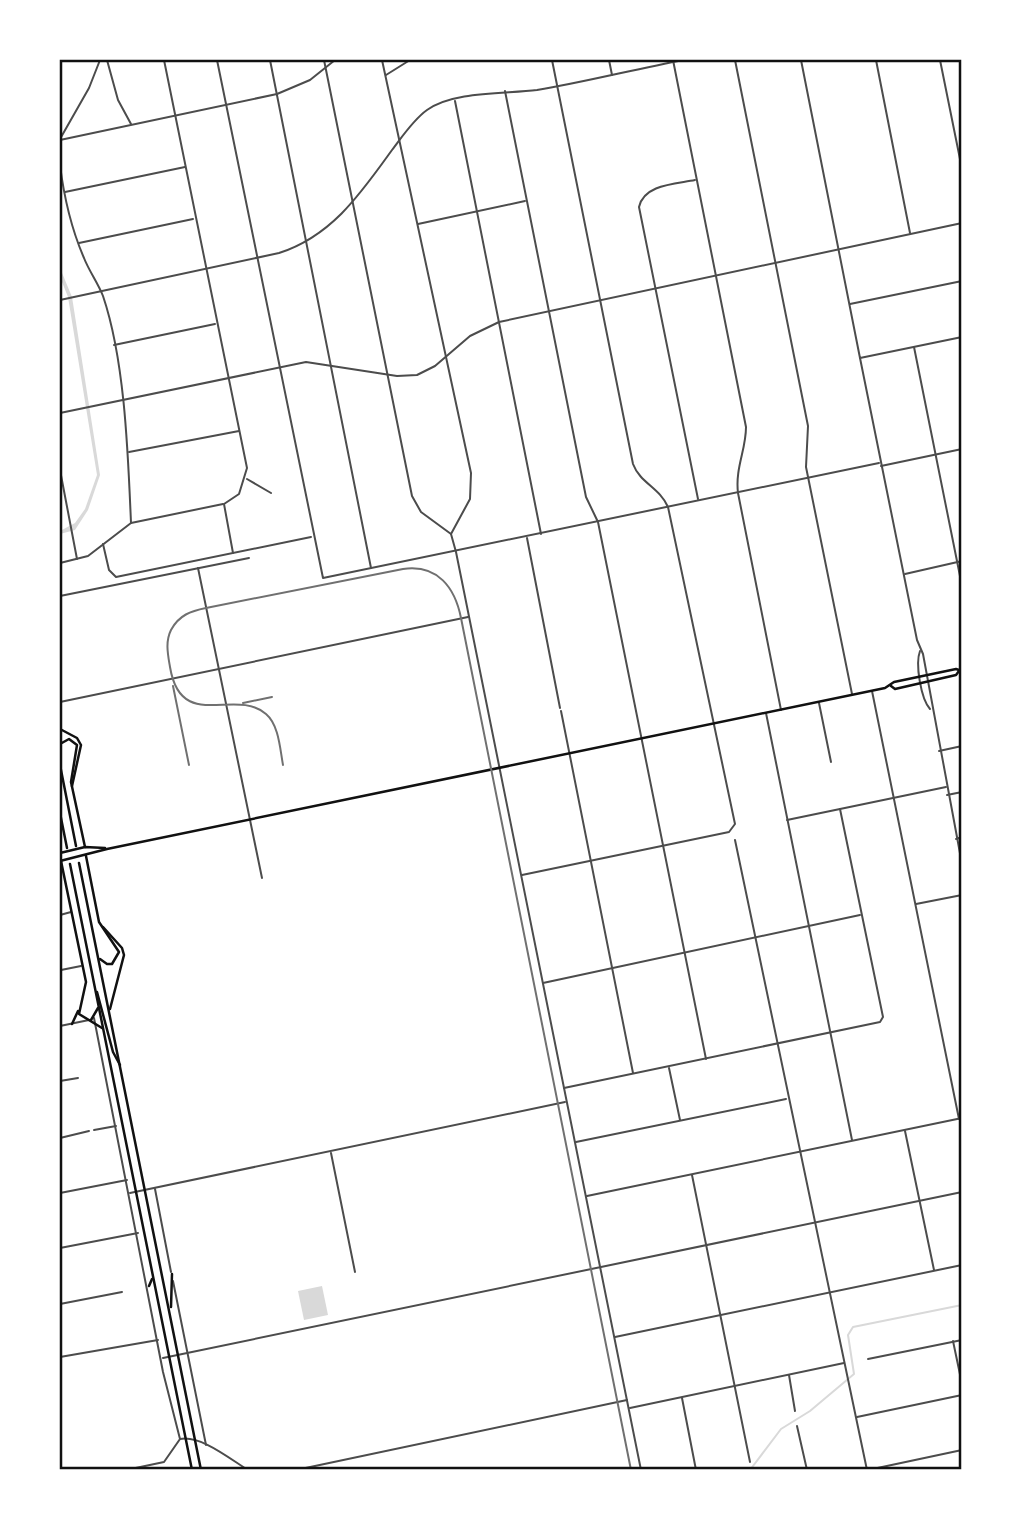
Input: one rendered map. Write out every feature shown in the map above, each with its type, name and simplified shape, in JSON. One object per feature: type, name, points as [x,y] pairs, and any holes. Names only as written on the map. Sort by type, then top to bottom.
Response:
[{"type":"main road","points":[[72,1024],[86,987],[60,861],[107,849],[852,695],[927,675],[956,669],[960,671],[956,675],[928,682],[895,689],[891,686]]},
{"type":"main road","points":[[60,729],[77,738],[81,746],[72,789]]},
{"type":"main road","points":[[60,744],[69,739],[77,745],[71,775],[72,789],[85,848]]},
{"type":"main road","points":[[60,765],[76,846]]},
{"type":"main road","points":[[60,813],[66,848]]},
{"type":"main road","points":[[60,852],[85,848],[107,849]]},
{"type":"main road","points":[[86,856],[99,922],[119,952],[112,964],[107,964],[98,956]]},
{"type":"main road","points":[[79,863],[201,1469]]},
{"type":"main road","points":[[70,864],[192,1469]]},
{"type":"main road","points":[[99,922],[117,942],[124,955],[109,1012]]},
{"type":"main road","points":[[94,985],[104,1010],[113,1052],[120,1066]]},
{"type":"main road","points":[[98,1005],[95,1020],[103,1031]]},
{"type":"main road","points":[[79,1008],[80,1017],[95,1020]]},
{"type":"main road","points":[[171,1317],[172,1274]]},
{"type":"main road","points":[[147,1287],[153,1276]]},
{"type":"main road","points":[[154,1313],[161,1317]]},
{"type":"street","points":[[60,139],[89,88],[100,60]]},
{"type":"street","points":[[107,60],[118,100],[132,125]]},
{"type":"street","points":[[60,563],[78,559],[131,523],[224,504],[239,494],[246,479],[239,431],[164,60]]},
{"type":"street","points":[[217,60],[312,537],[323,578],[961,449]]},
{"type":"street","points":[[270,60],[371,569]]},
{"type":"street","points":[[324,60],[416,507],[451,534],[456,552],[641,1469]]},
{"type":"street","points":[[60,139],[277,94],[326,69],[335,60]]},
{"type":"street","points":[[382,60],[472,486],[466,508],[451,534]]},
{"type":"street","points":[[386,76],[410,60]]},
{"type":"street","points":[[520,875],[662,846],[733,829],[735,824],[667,507],[664,497],[641,478],[633,464],[552,60]]},
{"type":"street","points":[[609,60],[612,75]]},
{"type":"street","points":[[60,300],[257,258],[307,241],[336,221],[399,141],[429,108],[455,100],[505,91],[557,86],[684,60]]},
{"type":"street","points":[[735,60],[808,426],[808,478],[852,695]]},
{"type":"street","points":[[800,60],[881,464],[927,675],[931,710],[961,864]]},
{"type":"street","points":[[876,60],[910,233]]},
{"type":"street","points":[[940,60],[961,169]]},
{"type":"street","points":[[673,61],[746,427],[746,438],[736,470],[738,492],[781,709]]},
{"type":"street","points":[[505,91],[586,497],[598,522],[706,1059]]},
{"type":"street","points":[[455,100],[541,534]]},
{"type":"street","points":[[60,165],[64,193],[78,243],[101,291],[113,345],[122,400],[131,523]]},
{"type":"street","points":[[64,193],[185,167]]},
{"type":"street","points":[[696,180],[651,189],[642,197],[640,212],[699,501]]},
{"type":"street","points":[[417,224],[527,201]]},
{"type":"street","points":[[78,243],[195,219]]},
{"type":"street","points":[[60,413],[306,362],[388,375],[417,375],[470,336],[499,322],[961,223]]},
{"type":"street","points":[[849,304],[961,281]]},
{"type":"street","points":[[113,345],[216,323]]},
{"type":"street","points":[[860,358],[961,337]]},
{"type":"street","points":[[914,347],[961,586]]},
{"type":"street","points":[[127,453],[239,431]]},
{"type":"street","points":[[60,470],[78,559]]},
{"type":"street","points":[[246,479],[271,494]]},
{"type":"street","points":[[224,504],[233,553]]},
{"type":"street","points":[[103,544],[113,576],[312,537]]},
{"type":"street","points":[[527,537],[634,1074]]},
{"type":"street","points":[[60,596],[249,558]]},
{"type":"street","points":[[904,574],[961,561]]},
{"type":"street","points":[[198,568],[262,878]]},
{"type":"street","points":[[60,702],[469,617]]},
{"type":"street","points":[[920,651],[917,657],[926,706],[931,710]]},
{"type":"street","points":[[586,1196],[960,1118],[872,690]]},
{"type":"street","points":[[819,702],[831,762]]},
{"type":"street","points":[[765,713],[852,1140]]},
{"type":"street","points":[[939,751],[961,746]]},
{"type":"street","points":[[786,820],[946,787]]},
{"type":"street","points":[[947,795],[961,792]]},
{"type":"street","points":[[563,1088],[880,1022],[883,1017],[840,809]]},
{"type":"street","points":[[956,839],[961,838]]},
{"type":"street","points":[[735,840],[798,1152],[868,1469],[961,1450]]},
{"type":"street","points":[[915,905],[961,895]]},
{"type":"street","points":[[60,915],[71,912]]},
{"type":"street","points":[[542,983],[861,915]]},
{"type":"street","points":[[61,970],[83,966]]},
{"type":"street","points":[[60,1026],[90,1020]]},
{"type":"street","points":[[95,1020],[163,1358],[163,1372],[180,1440]]},
{"type":"street","points":[[669,1067],[681,1121]]},
{"type":"street","points":[[60,1081],[78,1078]]},
{"type":"street","points":[[575,1143],[787,1098]]},
{"type":"street","points":[[130,1193],[566,1102]]},
{"type":"street","points":[[94,1130],[116,1126]]},
{"type":"street","points":[[905,1130],[934,1270]]},
{"type":"street","points":[[60,1138],[89,1131]]},
{"type":"street","points":[[331,1153],[355,1272]]},
{"type":"street","points":[[692,1175],[750,1462]]},
{"type":"street","points":[[60,1193],[127,1180]]},
{"type":"street","points":[[155,1188],[206,1445]]},
{"type":"street","points":[[163,1358],[961,1192]]},
{"type":"street","points":[[60,1248],[138,1233]]},
{"type":"street","points":[[614,1338],[961,1265]]},
{"type":"street","points":[[60,1304],[122,1292]]},
{"type":"street","points":[[868,1359],[961,1339]]},
{"type":"street","points":[[60,1356],[159,1340]]},
{"type":"street","points":[[953,1341],[961,1384]]},
{"type":"street","points":[[629,1408],[845,1363]]},
{"type":"street","points":[[789,1375],[795,1411]]},
{"type":"street","points":[[857,1417],[961,1395]]},
{"type":"street","points":[[682,1397],[696,1469]]},
{"type":"street","points":[[296,1469],[627,1400]]},
{"type":"street","points":[[797,1426],[807,1469]]},
{"type":"street","points":[[126,1469],[164,1462],[180,1440],[186,1438],[206,1445],[248,1469]]},
{"type":"shaded area","points":[[60,268],[72,297],[100,475],[88,510],[75,530],[60,534],[60,531],[75,523],[85,509],[97,475],[68,297],[60,277]]},
{"type":"shaded area","points":[[322,1286],[328,1315],[304,1320],[298,1291]]},
{"type":"waterway","points":[[750,1470],[781,1429],[810,1411],[854,1374],[848,1335],[853,1327],[962,1305]]},
{"type":"railway","points":[[283,765],[276,731],[266,714],[253,707],[197,704],[185,698],[176,687],[170,667],[168,644],[171,630],[178,621],[186,614],[201,609],[403,569],[426,570],[443,580],[454,597],[461,618],[631,1470]]},
{"type":"railway","points":[[173,686],[189,765]]},
{"type":"railway","points":[[243,703],[272,697]]}]
